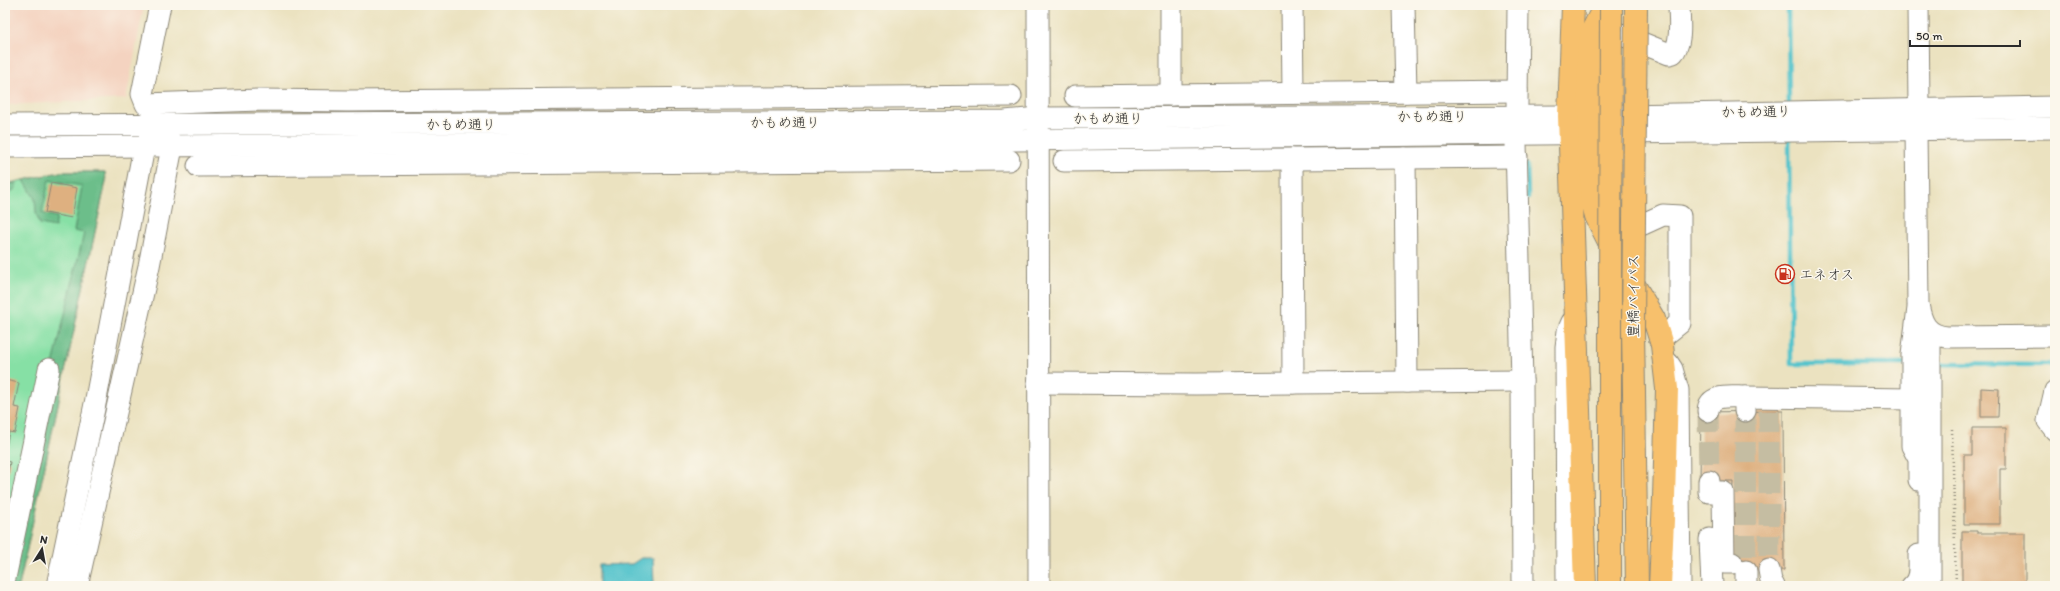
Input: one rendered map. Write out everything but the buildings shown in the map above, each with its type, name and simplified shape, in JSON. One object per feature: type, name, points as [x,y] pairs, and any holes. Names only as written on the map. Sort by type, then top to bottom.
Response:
[{"type":"highway","points":[[1573,5],[1579,124],[1576,310],[1585,586]]},
{"type":"highway","points":[[1605,5],[1593,29],[1589,46],[1579,124],[1592,201],[1596,216],[1608,240],[1654,318],[1662,347],[1667,397],[1660,586]]},
{"type":"highway","name":"豊橋バイパス","points":[[1610,586],[1611,5]]},
{"type":"highway","name":"豊橋バイパス","points":[[1636,5],[1633,329],[1637,586]]},
{"type":"street","points":[[160,5],[142,94],[146,104],[259,100],[527,100],[1011,96]]},
{"type":"street","points":[[1038,5],[1039,586]]},
{"type":"street","points":[[1171,5],[1171,95]]},
{"type":"street","points":[[1292,5],[1293,94]]},
{"type":"street","points":[[1404,5],[1406,92]]},
{"type":"street","points":[[1518,5],[1516,125],[1522,381],[1523,586]]},
{"type":"street","points":[[1593,29],[1605,28],[1669,54],[1673,53],[1677,49],[1679,5]]},
{"type":"street","points":[[1912,586],[1915,583],[1919,573],[1919,459],[1912,446],[1921,355],[1918,304],[1918,5]]},
{"type":"street","points":[[1075,96],[1517,92]]},
{"type":"street","points":[[1234,159],[1236,94]]},
{"type":"street","points":[[259,100],[259,123]]},
{"type":"street","points":[[527,100],[527,144],[1009,160]]},
{"type":"street","name":"かもめ通り","points":[[5,147],[172,147],[292,155],[1038,118],[1235,127],[1516,125],[1918,119],[2055,107]]},
{"type":"street","name":"かもめ通り","points":[[1918,119],[2055,128]]},
{"type":"street","name":"かもめ通り","points":[[5,125],[259,123],[527,144],[1038,139],[1235,127]]},
{"type":"street","points":[[57,586],[96,399],[144,147],[162,124],[172,147],[149,266],[77,586]]},
{"type":"street","points":[[198,166],[292,155]]},
{"type":"street","points":[[1064,160],[1517,157]]},
{"type":"street","points":[[1405,158],[1407,382]]},
{"type":"street","points":[[1292,159],[1293,383]]},
{"type":"street","points":[[1608,240],[1663,215],[1680,216],[1680,323],[1662,347],[1672,369],[1678,390],[1680,586]]},
{"type":"street","points":[[1918,304],[1922,321],[1930,332],[1936,336],[2055,336]]},
{"type":"street","points":[[1566,586],[1566,347],[1568,331],[1576,310]]},
{"type":"street","points":[[1921,355],[1930,332]]},
{"type":"street","points":[[5,578],[49,368]]},
{"type":"street","points":[[1038,383],[1522,381]]},
{"type":"street","points":[[1708,411],[1711,402],[1719,397],[1745,404],[1769,404],[1918,386]]},
{"type":"street","points":[[1918,386],[1930,586]]},
{"type":"street","points":[[2055,391],[2048,421],[2055,430]]},
{"type":"street","points":[[1712,586],[1709,486],[1723,492],[1724,563],[1741,573]]},
{"type":"path","points":[[1952,429],[1956,586]]},
{"type":"shaded area","points":[[5,5],[144,5],[126,99],[5,105]]},
{"type":"green space","points":[[60,172],[105,172],[106,181],[19,586],[5,586],[5,184]]},
{"type":"green space","points":[[60,172],[105,172],[106,181],[19,586],[8,586],[36,437],[84,233],[74,231],[82,186],[49,180],[42,213],[57,217],[55,227],[40,224],[36,213],[35,199],[24,180]]},
{"type":"green space","points":[[17,183],[16,188],[10,193],[5,192],[5,184]]},
{"type":"water","points":[[641,558],[653,558],[654,586],[599,586],[599,565],[632,564]]},
{"type":"waterway","points":[[1788,5],[1789,107]]},
{"type":"waterway","points":[[1789,136],[1791,364],[1907,364]]},
{"type":"waterway","points":[[1527,165],[1528,198]]},
{"type":"waterway","points":[[1935,364],[2055,365]]},
{"type":"tunnel","points":[[1708,411],[1709,481]]},
{"type":"tunnel","points":[[1745,411],[1746,571]]},
{"type":"tunnel","points":[[1769,411],[1769,570]]},
{"type":"place","name":"エネオス","points":[[1785,274]]}]
